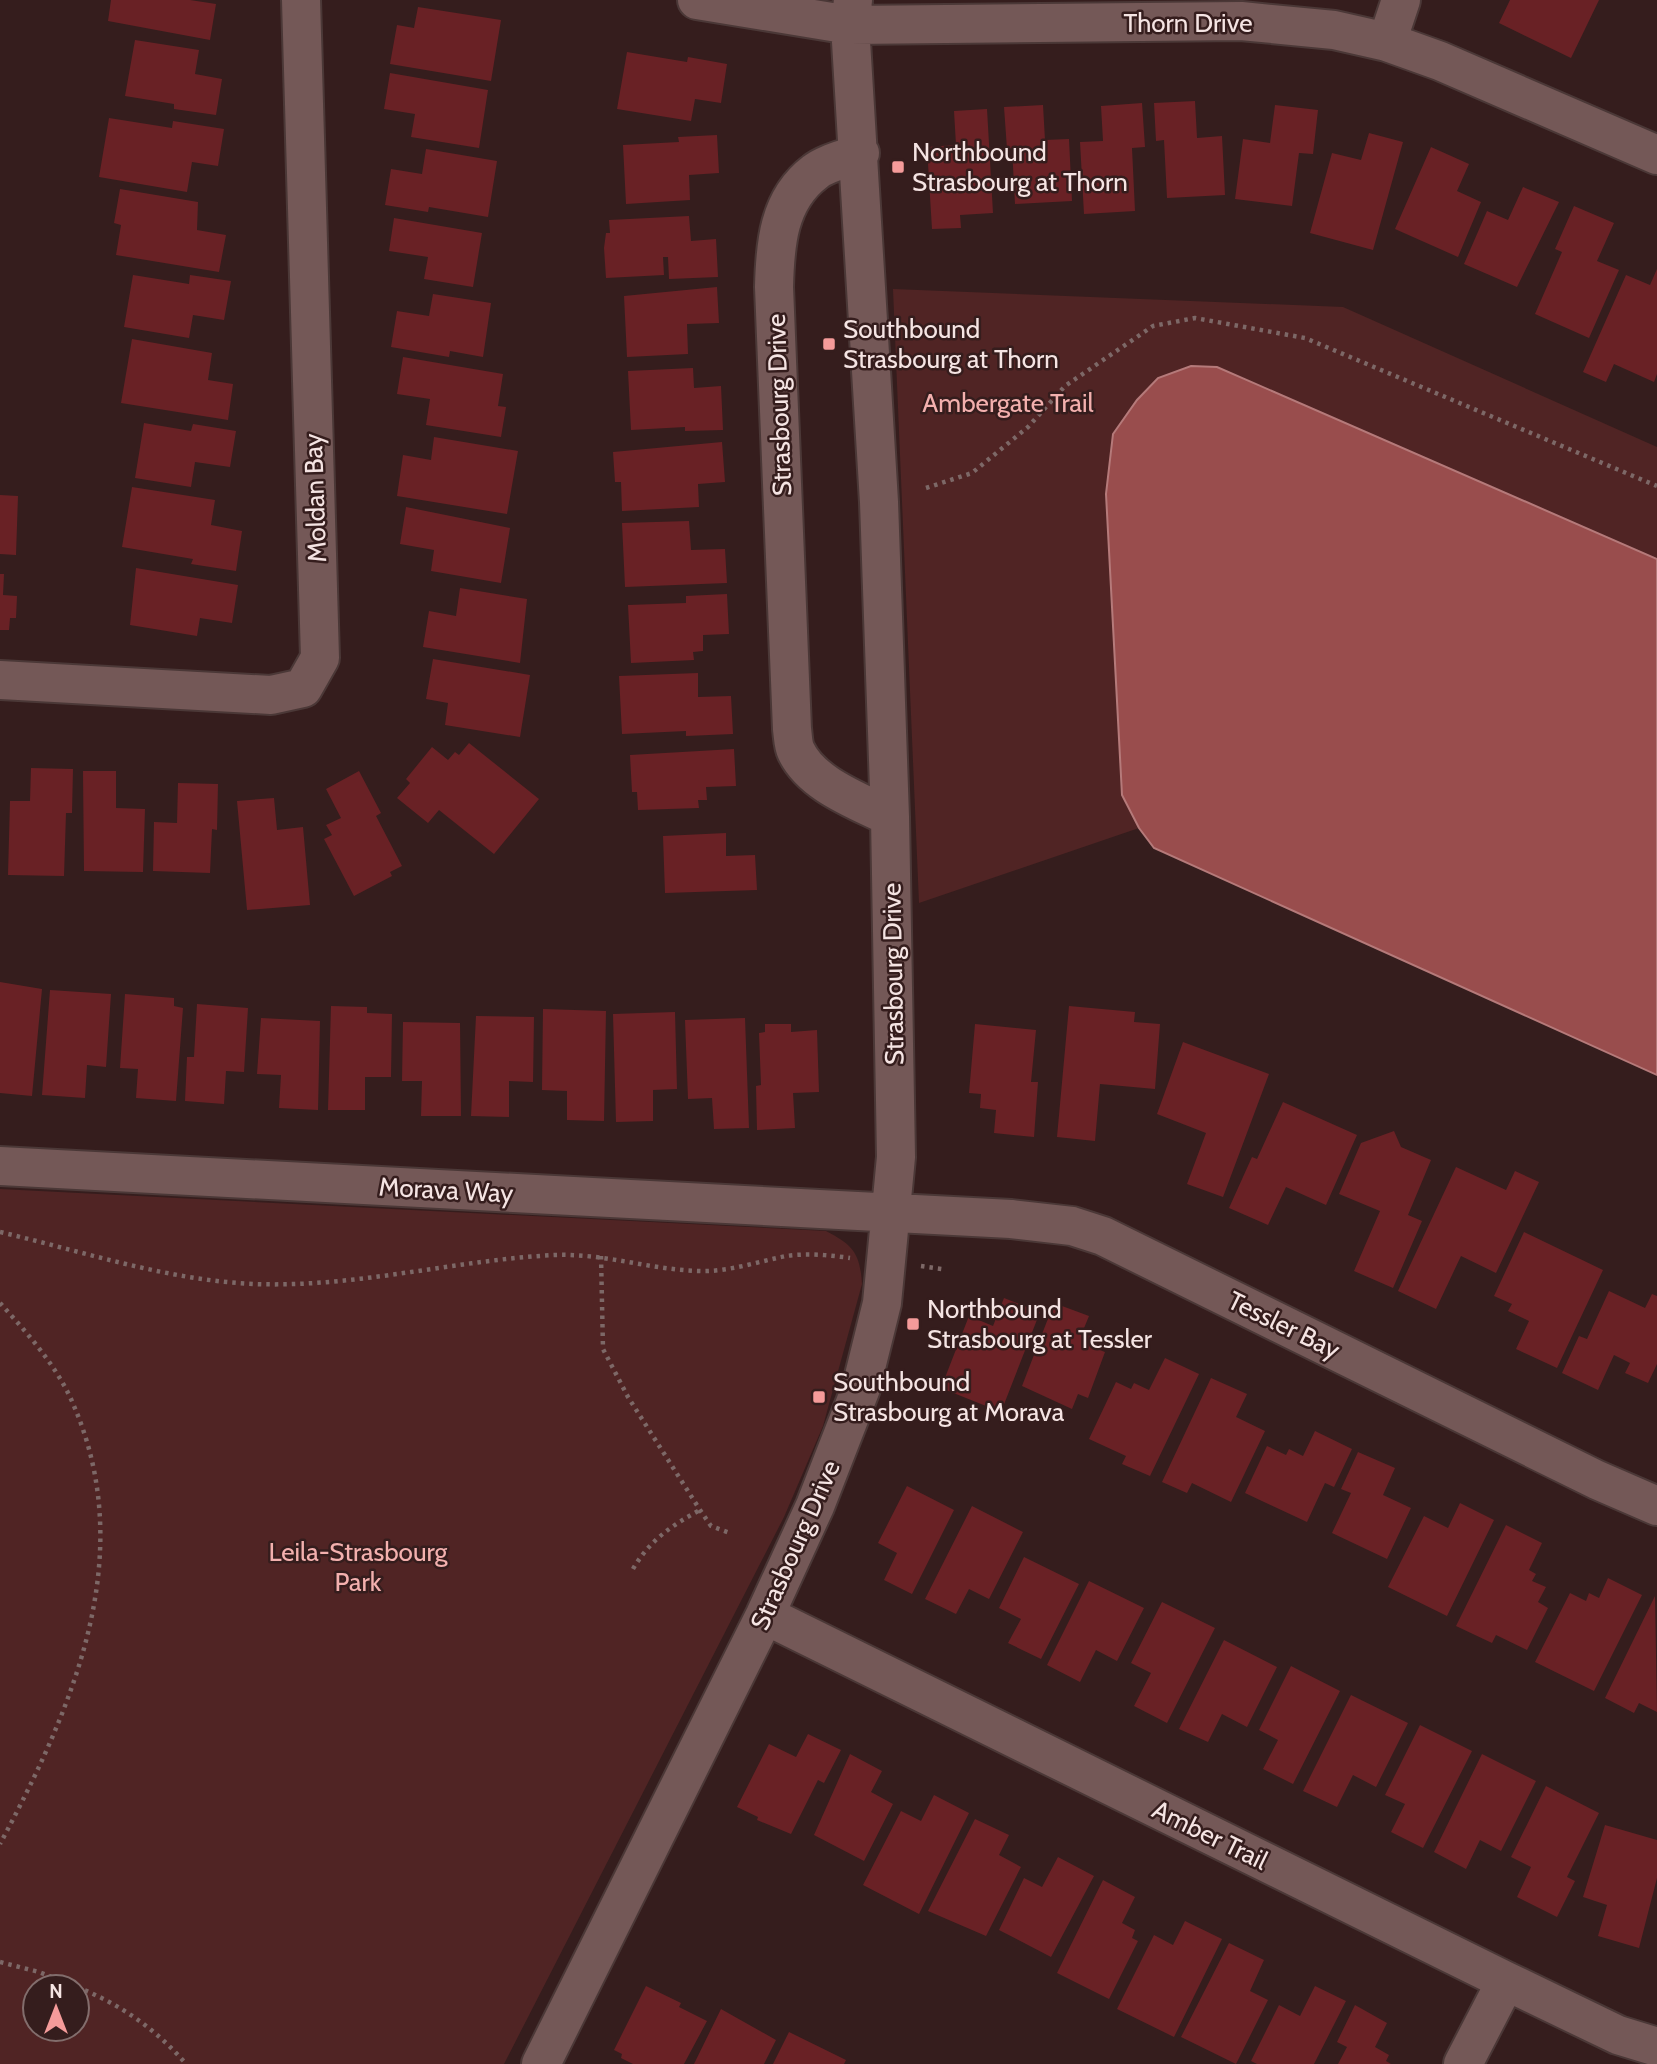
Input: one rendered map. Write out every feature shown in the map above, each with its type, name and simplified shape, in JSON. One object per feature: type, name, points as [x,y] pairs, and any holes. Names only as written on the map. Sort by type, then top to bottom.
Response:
[{"type":"street","name":"Moldan Bay","points":[[0,680],[271,695],[303,688],[320,658],[301,0]]},
{"type":"street","name":"Thorn Drive","points":[[697,0],[852,13],[1241,21],[1322,28],[1387,42],[1440,61],[1657,155]]},
{"type":"street","points":[[1387,42],[1401,0]]},
{"type":"street","name":"Strasbourg Drive","points":[[541,2064],[765,1615],[815,1506],[861,1388],[883,1303],[897,1157],[890,817],[879,502],[852,13]]},
{"type":"street","name":"Strasbourg Drive","points":[[860,153],[816,171],[791,198],[775,240],[774,287],[792,729],[795,750],[811,771],[839,791],[890,817]]},
{"type":"street","name":"Morava Way","points":[[0,1166],[892,1213]]},
{"type":"street","name":"Tessler Bay","points":[[892,1213],[1011,1219],[1072,1226],[1103,1236],[1597,1480],[1657,1506]]},
{"type":"street","name":"Amber Trail","points":[[765,1615],[1506,1982],[1618,2035],[1657,2047]]},
{"type":"street","points":[[1463,2064],[1506,1982]]},
{"type":"path","points":[[926,488],[972,473],[1028,427],[1065,386],[1153,326],[1195,318],[1305,338],[1657,486]]},
{"type":"path","points":[[0,1232],[149,1271],[189,1279],[256,1284],[341,1282],[403,1276],[492,1260],[557,1255],[601,1256],[708,1271],[789,1256],[824,1255],[942,1269]]},
{"type":"path","points":[[601,1256],[603,1349],[628,1398],[711,1526],[730,1533]]},
{"type":"path","points":[[0,1303],[36,1343],[74,1405],[97,1476],[101,1559],[94,1617],[76,1673],[46,1757],[0,1844]]},
{"type":"path","points":[[632,1569],[652,1542],[674,1524],[700,1510]]},
{"type":"path","points":[[0,1962],[42,1973]]},
{"type":"path","points":[[91,1993],[104,1998],[162,2036],[186,2064]]},
{"type":"green space","name":"Ambergate Trail","points":[[893,289],[1343,307],[1657,447],[1657,559],[1217,367],[1122,795],[1139,828],[919,903]]},
{"type":"green space","name":"Leila-Strasbourg Park","points":[[0,1189],[826,1231],[849,1246],[857,1257],[862,1284],[823,1426],[784,1517],[504,2064],[0,2064]]},
{"type":"shaded area","points":[[1191,366],[1217,367],[1657,559],[1657,1075],[1154,848],[1139,828],[1122,795],[1106,494],[1113,434],[1137,400],[1158,378]]},
{"type":"building","points":[[111,0],[190,0],[216,4],[210,40],[108,21]]},
{"type":"building","points":[[1510,0],[1599,0],[1571,58],[1499,23]]},
{"type":"building","points":[[418,7],[501,20],[491,81],[390,64],[397,25],[414,28]]},
{"type":"building","points":[[135,40],[199,50],[195,74],[222,79],[216,115],[174,109],[174,104],[125,96]]},
{"type":"building","points":[[627,52],[687,62],[688,57],[727,64],[721,103],[695,99],[691,121],[617,109]]},
{"type":"building","points":[[390,73],[488,90],[479,148],[411,137],[415,114],[384,109]]},
{"type":"building","points":[[1195,101],[1197,138],[1222,136],[1225,195],[1167,198],[1164,140],[1156,141],[1154,103]]},
{"type":"building","points":[[1142,103],[1145,147],[1132,148],[1135,211],[1084,214],[1080,142],[1103,141],[1101,106]]},
{"type":"building","points":[[1043,105],[1045,140],[1069,139],[1072,201],[1015,204],[1012,148],[1007,149],[1004,107]]},
{"type":"building","points":[[1275,105],[1318,110],[1313,154],[1299,153],[1292,206],[1235,199],[1243,139],[1270,143]]},
{"type":"building","points":[[987,109],[993,213],[960,215],[961,228],[932,229],[927,147],[956,145],[954,111]]},
{"type":"building","points":[[109,118],[172,128],[173,121],[224,129],[218,166],[192,162],[187,192],[99,177]]},
{"type":"building","points":[[1369,133],[1403,142],[1373,250],[1310,233],[1332,153],[1361,160]]},
{"type":"building","points":[[717,135],[719,173],[689,175],[690,200],[626,204],[623,145],[679,142],[678,137]]},
{"type":"building","points":[[1431,147],[1469,164],[1457,191],[1481,202],[1458,257],[1395,229]]},
{"type":"building","points":[[426,149],[497,161],[488,217],[429,207],[428,212],[385,205],[391,169],[422,174]]},
{"type":"building","points":[[1523,187],[1559,202],[1517,287],[1464,264],[1487,211],[1508,220]]},
{"type":"building","points":[[120,189],[198,202],[197,230],[226,235],[219,272],[116,255],[121,225],[114,223]]},
{"type":"building","points":[[1574,206],[1614,223],[1597,261],[1619,270],[1589,338],[1535,314],[1562,252],[1555,249]]},
{"type":"building","points":[[689,216],[691,241],[716,239],[718,277],[669,279],[668,257],[663,257],[664,275],[606,278],[604,248],[606,233],[610,233],[609,220]]},
{"type":"building","points":[[394,218],[482,233],[473,287],[424,279],[428,257],[389,251]]},
{"type":"building","points":[[1657,269],[1657,374],[1654,382],[1614,364],[1606,382],[1583,372],[1626,275],[1650,285]]},
{"type":"building","points":[[133,275],[189,284],[190,275],[231,281],[224,320],[193,315],[189,338],[124,327]]},
{"type":"building","points":[[717,287],[719,323],[687,324],[688,354],[627,357],[624,296]]},
{"type":"building","points":[[433,294],[491,303],[483,357],[450,351],[449,357],[391,347],[397,311],[429,316]]},
{"type":"building","points":[[132,339],[212,353],[208,380],[233,384],[228,420],[121,403]]},
{"type":"building","points":[[403,357],[503,374],[498,406],[506,407],[501,437],[426,425],[430,399],[397,394]]},
{"type":"building","points":[[693,368],[694,388],[721,386],[723,430],[685,431],[685,427],[631,430],[628,371]]},
{"type":"building","points":[[144,423],[191,431],[193,424],[236,431],[230,467],[195,462],[191,487],[135,478]]},
{"type":"building","points":[[434,437],[518,451],[507,514],[397,496],[403,455],[431,460]]},
{"type":"building","points":[[722,442],[725,482],[698,484],[699,507],[622,511],[621,482],[615,482],[613,452]]},
{"type":"building","points":[[132,487],[215,500],[211,525],[242,531],[236,571],[191,564],[193,559],[122,547]]},
{"type":"building","points":[[0,495],[18,496],[16,555],[0,554]]},
{"type":"building","points":[[406,507],[510,528],[501,583],[431,571],[434,550],[400,544]]},
{"type":"building","points":[[689,521],[691,550],[725,549],[727,583],[625,587],[622,523]]},
{"type":"building","points":[[136,568],[238,585],[232,623],[200,618],[197,636],[130,625]]},
{"type":"building","points":[[0,574],[4,574],[3,595],[17,596],[16,618],[10,618],[9,630],[0,630]]},
{"type":"building","points":[[460,588],[527,599],[520,663],[423,647],[429,611],[456,616]]},
{"type":"building","points":[[727,594],[729,634],[703,635],[703,651],[693,652],[694,660],[631,663],[628,605],[686,603],[686,596]]},
{"type":"building","points":[[433,659],[530,675],[520,737],[445,725],[448,703],[426,699]]},
{"type":"building","points":[[698,673],[698,697],[731,696],[733,734],[686,736],[686,731],[622,734],[619,676]]},
{"type":"building","points":[[469,743],[539,799],[494,854],[439,810],[428,823],[397,798],[410,783],[406,779],[432,747],[448,760],[455,752],[459,755]]},
{"type":"building","points":[[734,749],[736,786],[706,787],[707,800],[698,800],[699,808],[638,810],[637,792],[632,792],[630,755]]},
{"type":"building","points":[[31,768],[73,769],[72,813],[66,813],[64,876],[8,875],[10,801],[30,801]]},
{"type":"building","points":[[83,771],[116,771],[116,808],[145,809],[143,872],[84,871]]},
{"type":"building","points":[[359,771],[381,813],[376,816],[402,866],[390,872],[392,876],[354,896],[324,839],[332,835],[326,825],[341,818],[326,789]]},
{"type":"building","points":[[178,783],[218,784],[217,830],[212,829],[210,873],[153,871],[154,822],[177,823]]},
{"type":"building","points":[[274,798],[277,830],[303,827],[310,905],[247,910],[237,801]]},
{"type":"building","points":[[726,833],[726,856],[755,855],[757,890],[665,893],[663,836]]},
{"type":"building","points":[[0,982],[42,989],[32,1096],[0,1093]]},
{"type":"building","points":[[50,990],[111,994],[106,1067],[87,1065],[85,1098],[42,1095]]},
{"type":"building","points":[[125,994],[174,998],[174,1006],[183,1008],[176,1101],[136,1098],[138,1069],[120,1068]]},
{"type":"building","points":[[197,1004],[248,1008],[244,1072],[226,1071],[224,1104],[185,1101],[187,1057],[194,1057]]},
{"type":"building","points":[[331,1006],[367,1007],[367,1013],[392,1014],[391,1077],[365,1077],[365,1110],[328,1110]]},
{"type":"building","points":[[1069,1006],[1135,1012],[1134,1022],[1160,1024],[1155,1089],[1100,1084],[1095,1141],[1057,1137]]},
{"type":"building","points":[[543,1009],[606,1011],[604,1121],[567,1120],[567,1091],[542,1090]]},
{"type":"building","points":[[675,1012],[677,1089],[653,1090],[653,1121],[616,1122],[613,1014]]},
{"type":"building","points":[[476,1016],[534,1017],[533,1082],[509,1081],[509,1117],[471,1116]]},
{"type":"building","points":[[261,1018],[320,1021],[318,1110],[279,1108],[281,1075],[257,1074]]},
{"type":"building","points":[[745,1018],[749,1128],[714,1129],[712,1098],[688,1099],[685,1020]]},
{"type":"building","points":[[403,1022],[460,1023],[461,1116],[421,1116],[422,1081],[402,1081]]},
{"type":"building","points":[[765,1024],[791,1024],[791,1032],[817,1030],[819,1092],[793,1093],[795,1128],[757,1130],[756,1086],[761,1085],[759,1033],[765,1032]]},
{"type":"building","points":[[975,1024],[1036,1030],[1031,1082],[1038,1082],[1034,1137],[994,1133],[996,1110],[980,1108],[981,1094],[969,1093]]},
{"type":"building","points":[[1183,1042],[1269,1074],[1223,1197],[1187,1184],[1206,1133],[1157,1114]]},
{"type":"building","points":[[1283,1102],[1357,1135],[1326,1205],[1286,1187],[1268,1225],[1229,1208],[1252,1157],[1257,1159]]},
{"type":"building","points":[[1394,1131],[1401,1147],[1431,1160],[1408,1215],[1422,1221],[1393,1288],[1354,1271],[1380,1211],[1339,1194],[1361,1143]]},
{"type":"building","points":[[1456,1167],[1506,1190],[1515,1171],[1539,1182],[1496,1273],[1461,1256],[1436,1309],[1398,1291]]},
{"type":"building","points":[[1524,1232],[1603,1270],[1557,1368],[1516,1349],[1529,1321],[1508,1311],[1512,1304],[1494,1296]]},
{"type":"building","points":[[1609,1291],[1645,1308],[1652,1294],[1657,1296],[1657,1364],[1648,1383],[1625,1373],[1630,1363],[1614,1355],[1598,1390],[1562,1373],[1579,1336],[1587,1339]]},
{"type":"building","points":[[1004,1298],[1040,1312],[1001,1412],[941,1388],[969,1316],[993,1326]]},
{"type":"building","points":[[1054,1303],[1089,1316],[1082,1333],[1093,1337],[1089,1346],[1105,1352],[1088,1398],[1078,1394],[1072,1409],[1022,1386]]},
{"type":"building","points":[[1165,1358],[1199,1374],[1150,1476],[1122,1464],[1126,1456],[1089,1439],[1116,1382],[1131,1389],[1134,1383],[1149,1390]]},
{"type":"building","points":[[1211,1378],[1247,1394],[1236,1417],[1265,1431],[1231,1502],[1192,1483],[1187,1493],[1162,1482]]},
{"type":"building","points":[[1315,1431],[1352,1449],[1334,1487],[1325,1483],[1307,1522],[1245,1493],[1267,1446],[1286,1455],[1289,1449],[1303,1456]]},
{"type":"building","points":[[1358,1452],[1395,1468],[1383,1495],[1411,1508],[1387,1559],[1332,1533],[1351,1493],[1341,1489]]},
{"type":"building","points":[[907,1486],[954,1510],[912,1594],[884,1580],[897,1553],[878,1543]]},
{"type":"building","points":[[1460,1503],[1494,1520],[1447,1616],[1388,1587],[1424,1516],[1448,1528]]},
{"type":"building","points":[[972,1506],[1023,1532],[989,1599],[969,1589],[956,1614],[925,1599]]},
{"type":"building","points":[[1506,1525],[1542,1543],[1529,1570],[1536,1574],[1532,1581],[1546,1587],[1538,1602],[1548,1608],[1527,1650],[1496,1635],[1492,1643],[1456,1626]]},
{"type":"building","points":[[1024,1557],[1079,1584],[1041,1659],[1008,1643],[1021,1619],[999,1608]]},
{"type":"building","points":[[1608,1578],[1642,1595],[1594,1691],[1535,1662],[1570,1593],[1586,1601],[1589,1593],[1599,1598]]},
{"type":"building","points":[[1089,1581],[1144,1608],[1117,1661],[1096,1650],[1080,1682],[1047,1665]]},
{"type":"building","points":[[1655,1596],[1657,1712],[1639,1703],[1634,1713],[1605,1698]]},
{"type":"building","points":[[1162,1602],[1215,1628],[1167,1723],[1134,1706],[1151,1673],[1131,1663]]},
{"type":"building","points":[[1224,1640],[1277,1667],[1247,1727],[1222,1714],[1208,1742],[1179,1729]]},
{"type":"building","points":[[1291,1666],[1340,1691],[1293,1784],[1263,1769],[1278,1740],[1259,1730]]},
{"type":"building","points":[[1351,1695],[1408,1723],[1376,1787],[1353,1775],[1337,1807],[1303,1791]]},
{"type":"building","points":[[1420,1725],[1472,1751],[1423,1848],[1391,1832],[1405,1804],[1385,1795]]},
{"type":"building","points":[[808,1734],[841,1750],[824,1783],[818,1780],[791,1834],[757,1820],[758,1817],[737,1807],[769,1744],[796,1757]]},
{"type":"building","points":[[850,1754],[882,1771],[871,1792],[893,1804],[864,1861],[814,1835]]},
{"type":"building","points":[[1482,1754],[1536,1781],[1501,1851],[1480,1840],[1466,1869],[1434,1852]]},
{"type":"building","points":[[1546,1786],[1599,1813],[1567,1877],[1575,1881],[1557,1917],[1517,1897],[1531,1867],[1511,1857]]},
{"type":"building","points":[[934,1795],[969,1813],[919,1914],[863,1885],[901,1811],[921,1821]]},
{"type":"building","points":[[975,1819],[1009,1835],[999,1855],[1021,1867],[986,1936],[928,1911]]},
{"type":"building","points":[[1605,1825],[1657,1840],[1657,1878],[1639,1948],[1598,1936],[1607,1905],[1583,1897]]},
{"type":"building","points":[[1058,1857],[1094,1876],[1051,1957],[999,1930],[1024,1878],[1042,1887]]},
{"type":"building","points":[[1103,1880],[1135,1897],[1122,1923],[1135,1930],[1132,1938],[1138,1941],[1109,1999],[1057,1973]]},
{"type":"building","points":[[1185,1921],[1222,1939],[1174,2037],[1117,2009],[1154,1935],[1173,1945]]},
{"type":"building","points":[[1229,1943],[1264,1960],[1250,1991],[1268,2000],[1236,2064],[1181,2037]]},
{"type":"building","points":[[646,1986],[681,2003],[679,2007],[707,2021],[684,2064],[633,2064],[621,2058],[622,2054],[614,2050]]},
{"type":"building","points":[[1315,1986],[1346,2001],[1314,2064],[1257,2064],[1251,2061],[1279,2005],[1300,2016]]},
{"type":"building","points":[[1355,2005],[1387,2023],[1375,2047],[1389,2055],[1386,2061],[1391,2064],[1338,2064],[1347,2047],[1337,2042]]},
{"type":"building","points":[[721,2009],[776,2040],[764,2064],[694,2064]]},
{"type":"building","points":[[789,2032],[846,2060],[844,2064],[773,2064]]},
{"type":"place","name":"Northbound Strasbourg at Thorn","points":[[898,167]]},
{"type":"place","name":"Southbound Strasbourg at Thorn","points":[[829,344]]},
{"type":"place","name":"Northbound Strasbourg at Tessler","points":[[913,1324]]},
{"type":"place","name":"Southbound Strasbourg at Morava","points":[[819,1397]]}]
